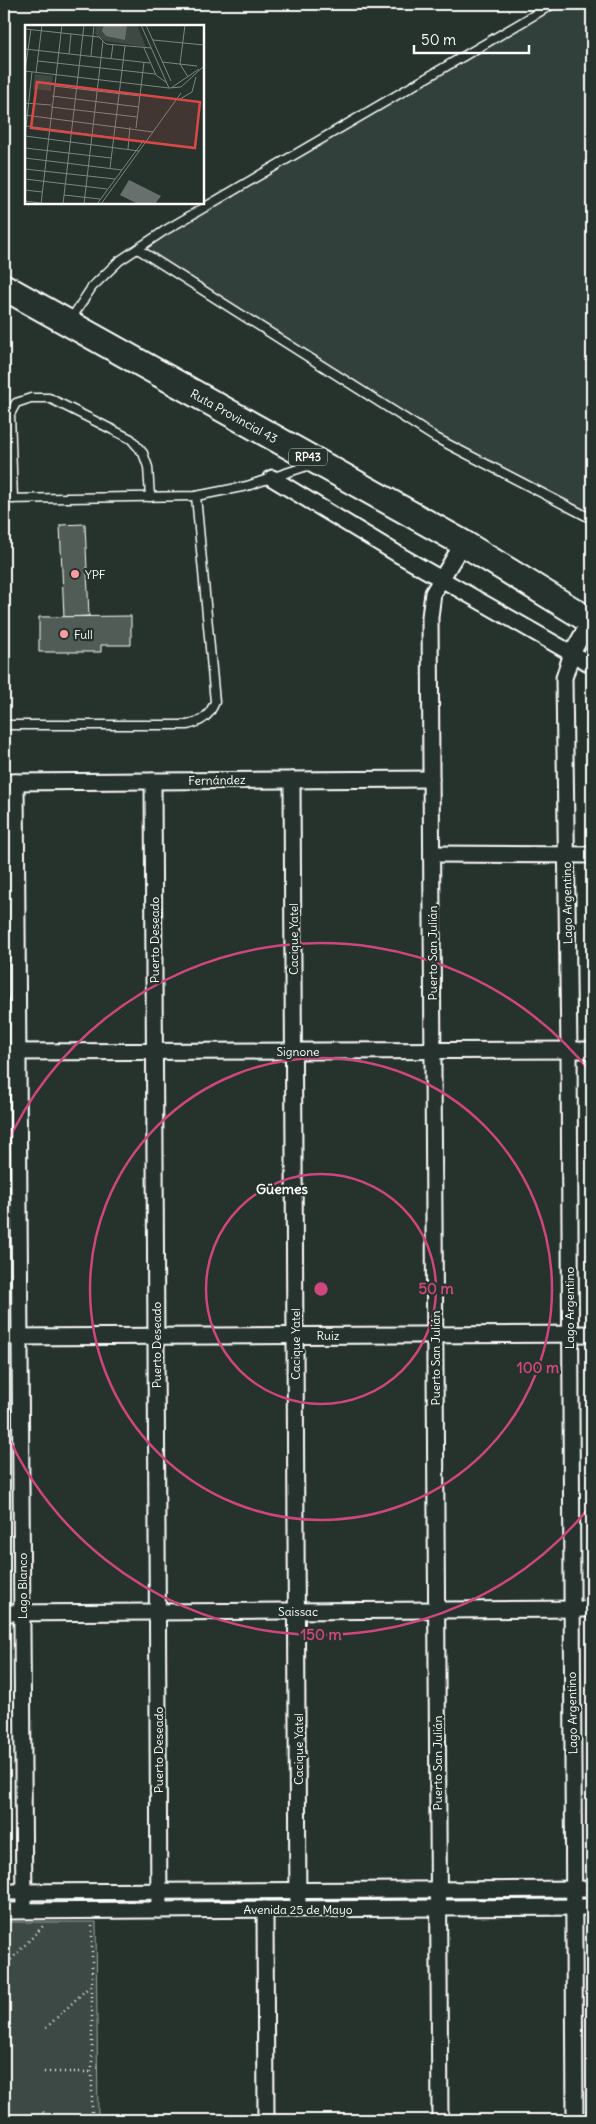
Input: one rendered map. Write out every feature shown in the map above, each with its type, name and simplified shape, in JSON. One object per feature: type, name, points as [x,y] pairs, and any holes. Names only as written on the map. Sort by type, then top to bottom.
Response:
[{"type":"main road","name":"RP43","points":[[4,279],[13,292]]},
{"type":"main road","name":"Ruta Provincial 43","points":[[13,292],[463,543],[591,622]]},
{"type":"street","points":[[272,478],[401,556],[592,665]]},
{"type":"street","name":"Puerto San Julián","points":[[440,2120],[430,617],[433,593],[463,543]]},
{"type":"street","name":"Lago Argentino","points":[[574,2120],[574,1889],[570,1610],[569,1050],[564,678],[572,653],[591,622]]},
{"type":"street","name":"Fernández","points":[[10,782],[431,779]]},
{"type":"street","name":"Cacique Yatel","points":[[292,780],[298,1909]]},
{"type":"street","name":"Puerto Deseado","points":[[154,781],[159,1910]]},
{"type":"street","name":"Lago Blanco","points":[[10,782],[11,1052],[20,1337],[24,1910]]},
{"type":"street","points":[[432,854],[592,855]]},
{"type":"street","name":"Signone","points":[[11,1052],[592,1050]]},
{"type":"street","name":"Ruiz","points":[[4,1337],[592,1334]]},
{"type":"street","name":"Saissac","points":[[4,1613],[592,1609]]},
{"type":"street","name":"Avenida 25 de Mayo","points":[[4,1892],[592,1889]]},
{"type":"street","name":"Avenida 25 de Mayo","points":[[4,1911],[592,1907]]},
{"type":"street","points":[[264,1909],[266,2120]]},
{"type":"lane","points":[[68,323],[92,287],[119,261],[164,231],[553,4]]},
{"type":"lane","points":[[138,249],[436,438],[592,519]]},
{"type":"lane","points":[[13,499],[10,414],[16,403],[31,398],[49,398],[131,439],[143,453],[148,468],[150,497]]},
{"type":"lane","points":[[4,499],[196,496],[222,492],[318,463]]},
{"type":"lane","points":[[4,725],[187,725],[198,723],[209,715],[215,702],[196,496]]},
{"type":"path","points":[[4,1967],[44,1925],[36,1925]]},
{"type":"path","points":[[92,1925],[92,2120]]},
{"type":"path","points":[[46,2028],[92,1984]]},
{"type":"path","points":[[44,2072],[92,2072]]},
{"type":"path","points":[[43,2112],[51,2120]]},
{"type":"shaded area","points":[[553,4],[592,4],[592,519],[436,438],[138,249]]},
{"type":"shaded area","points":[[4,1922],[96,1922],[98,2120],[4,2120]]},
{"type":"building","points":[[85,524],[89,616],[64,617],[60,525]]},
{"type":"building","points":[[131,616],[131,645],[101,645],[101,652],[39,652],[39,617]]},
{"type":"place","name":"YPF","points":[[75,574]]},
{"type":"place","name":"Full","points":[[64,634]]},
{"type":"district","name":"Güemes","points":[[282,1189]]}]
